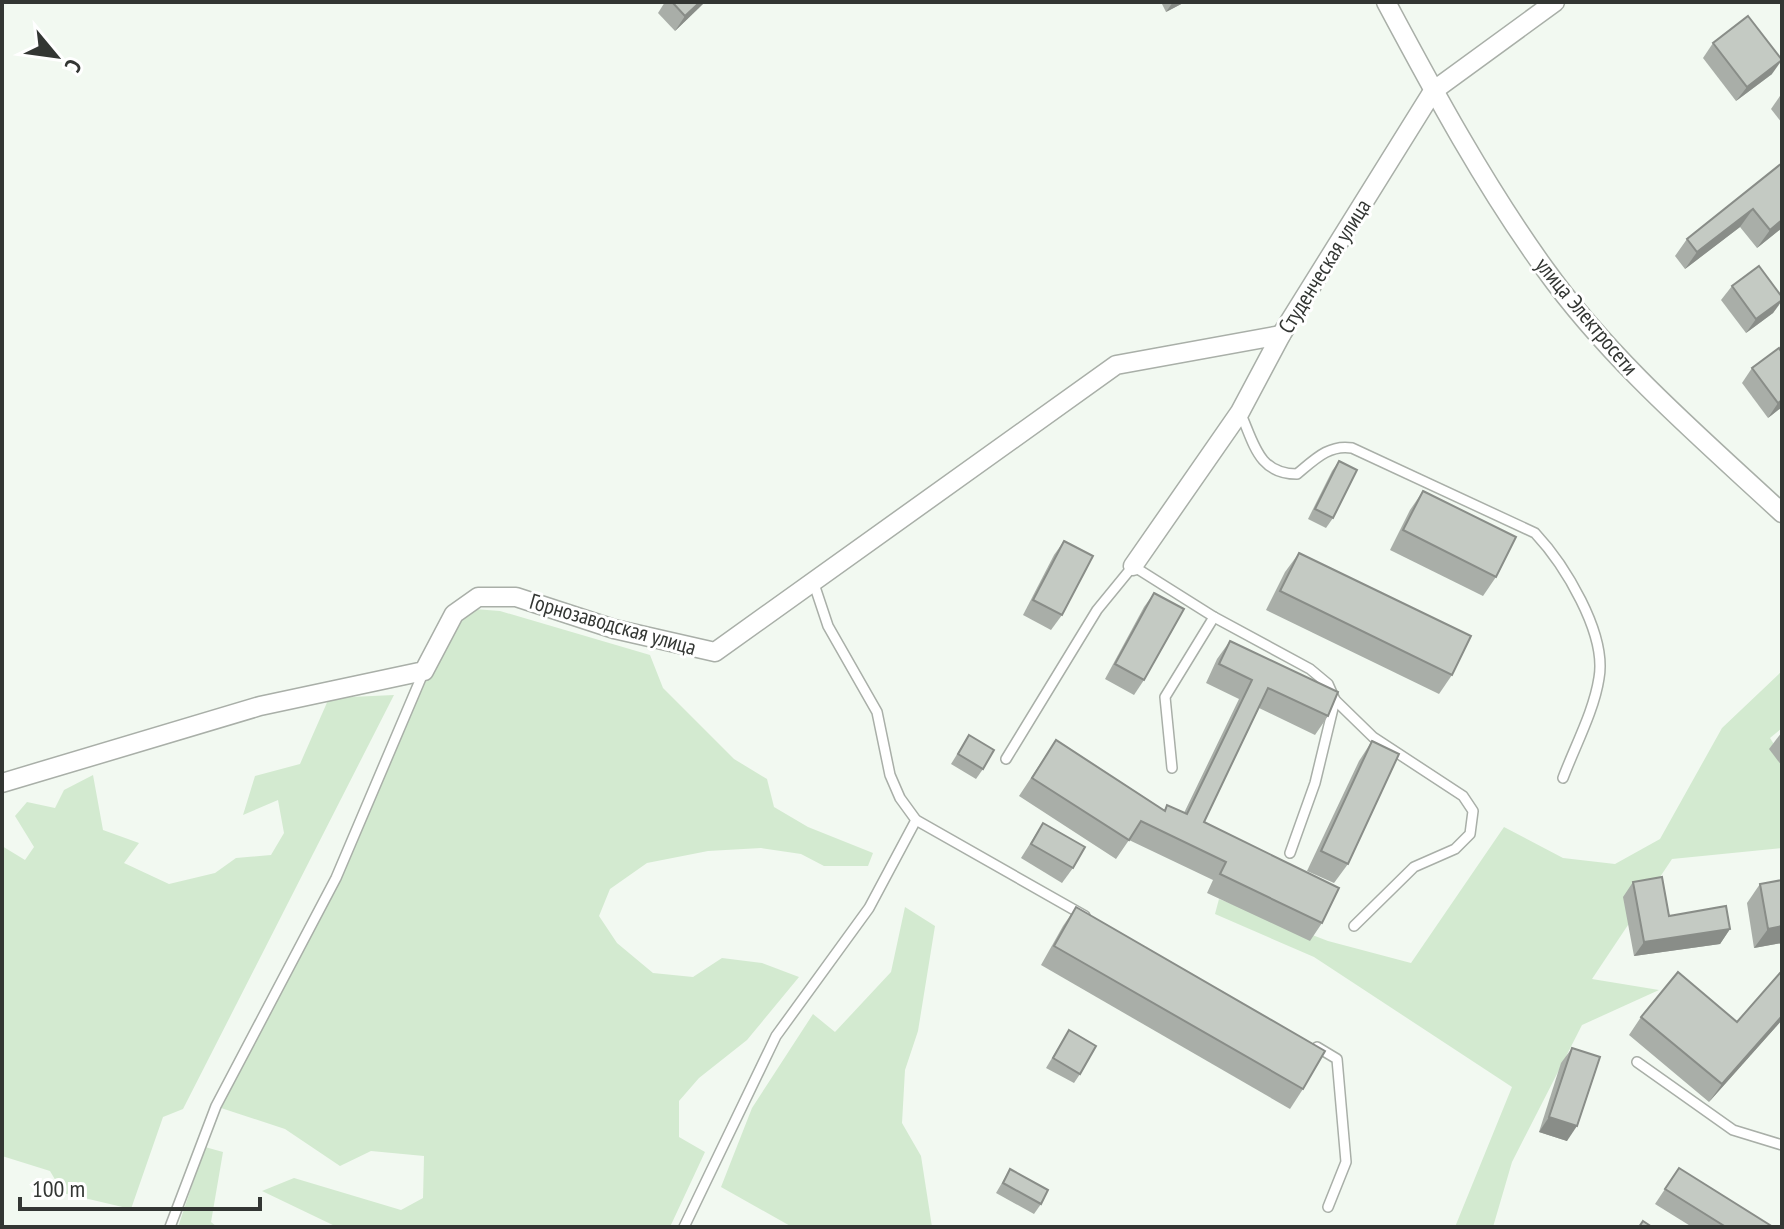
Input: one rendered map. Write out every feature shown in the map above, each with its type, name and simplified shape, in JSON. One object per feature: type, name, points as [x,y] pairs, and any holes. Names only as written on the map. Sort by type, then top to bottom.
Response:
[{"type":"street","name":"улица Электросети","points":[[1386,2],[1433,91],[1545,270],[1646,387],[1782,513]]},
{"type":"street","name":"Студенческая улица","points":[[1133,566],[1240,412],[1281,335],[1433,91],[1555,2]]},
{"type":"street","name":"Горнозаводская улица","points":[[424,671],[454,614],[478,597],[516,597],[614,629],[715,652],[1116,365],[1281,335]]},
{"type":"street","points":[[2,783],[260,706],[424,671]]},
{"type":"lane","points":[[1240,412],[1262,460],[1279,474],[1297,474],[1321,454],[1340,446],[1352,448],[1535,533],[1551,550],[1572,582],[1598,646],[1600,677],[1563,778]]},
{"type":"lane","points":[[1006,759],[1097,610],[1133,566],[1214,617],[1310,669],[1328,684],[1335,700],[1373,737],[1463,796],[1473,811],[1470,834],[1463,842],[1455,849],[1414,867],[1354,926]]},
{"type":"lane","points":[[813,581],[828,626],[877,712],[890,775],[900,798],[916,820],[1094,921]]},
{"type":"lane","points":[[1172,768],[1165,697],[1214,617]]},
{"type":"lane","points":[[170,1227],[216,1106],[336,878],[424,671]]},
{"type":"lane","points":[[1290,853],[1315,783],[1335,700]]},
{"type":"lane","points":[[684,1227],[776,1036],[869,908],[916,820]]},
{"type":"lane","points":[[1310,1043],[1337,1059],[1344,1111],[1346,1162],[1328,1207]]},
{"type":"lane","points":[[1637,1062],[1733,1130],[1782,1145]]},
{"type":"green space","points":[[474,609],[500,611],[650,655],[663,688],[734,759],[767,779],[774,807],[808,827],[873,853],[868,866],[824,866],[801,854],[761,848],[708,851],[647,863],[610,889],[599,916],[617,943],[653,973],[693,977],[722,958],[762,963],[799,977],[747,1040],[699,1078],[679,1101],[679,1137],[705,1152],[670,1227],[337,1227],[262,1191],[294,1178],[401,1210],[423,1198],[424,1156],[371,1151],[340,1166],[285,1129],[221,1108],[283,981],[340,878],[422,682],[461,618]]},
{"type":"green space","points":[[1782,671],[1782,728],[1770,738],[1782,757],[1782,848],[1672,859],[1592,979],[1659,990],[1582,1025],[1512,1162],[1493,1227],[1455,1227],[1512,1087],[1314,957],[1215,914],[1219,899],[1328,941],[1411,963],[1504,827],[1563,858],[1615,864],[1660,839],[1722,728]]},
{"type":"green space","points":[[394,695],[183,1109],[163,1117],[131,1209],[63,1193],[50,1171],[2,1156],[2,846],[25,860],[34,847],[15,816],[27,802],[55,808],[64,790],[93,775],[103,830],[139,843],[124,863],[169,884],[215,873],[236,858],[271,855],[284,833],[278,800],[243,815],[255,776],[300,764],[329,698]]},
{"type":"green space","points":[[905,907],[935,926],[918,1031],[905,1070],[902,1123],[921,1156],[932,1227],[792,1227],[721,1187],[752,1108],[813,1014],[835,1032],[891,972]]},
{"type":"green space","points":[[205,1147],[223,1152],[211,1222],[217,1227],[178,1227]]},
{"type":"building","points":[[672,2],[700,2],[685,16]]},
{"type":"building","points":[[1748,16],[1782,60],[1747,87],[1713,43]]},
{"type":"building","points":[[1782,163],[1782,220],[1770,230],[1753,209],[1697,252],[1687,239]]},
{"type":"building","points":[[1759,266],[1782,300],[1756,319],[1732,286]]},
{"type":"building","points":[[1779,348],[1782,353],[1782,400],[1778,403],[1752,368]]},
{"type":"building","points":[[1339,461],[1357,470],[1333,518],[1315,509]]},
{"type":"building","points":[[1423,491],[1516,537],[1496,577],[1403,530]]},
{"type":"building","points":[[1064,541],[1093,556],[1062,615],[1033,600]]},
{"type":"building","points":[[1299,553],[1471,636],[1452,675],[1280,591]]},
{"type":"building","points":[[1154,593],[1184,609],[1144,680],[1115,664]]},
{"type":"building","points":[[1230,641],[1338,692],[1328,716],[1268,688],[1204,822],[1339,888],[1322,923],[1220,874],[1226,862],[1141,821],[1129,840],[1032,778],[1056,740],[1165,811],[1167,805],[1187,814],[1252,680],[1219,664]]},
{"type":"building","points":[[969,735],[994,750],[983,769],[958,754]]},
{"type":"building","points":[[1372,741],[1399,754],[1348,864],[1321,851]]},
{"type":"building","points":[[1043,823],[1085,847],[1073,868],[1031,844]]},
{"type":"building","points":[[1662,877],[1669,916],[1726,906],[1730,929],[1644,942],[1633,882]]},
{"type":"building","points":[[1782,880],[1782,926],[1768,929],[1760,884]]},
{"type":"building","points":[[1076,907],[1325,1051],[1303,1089],[1054,946]]},
{"type":"building","points":[[1678,972],[1737,1022],[1782,974],[1782,1016],[1722,1084],[1641,1017]]},
{"type":"building","points":[[1069,1030],[1096,1046],[1080,1074],[1053,1058]]},
{"type":"building","points":[[1572,1048],[1600,1057],[1577,1126],[1549,1117]]},
{"type":"building","points":[[1679,1168],[1773,1227],[1726,1227],[1665,1189]]},
{"type":"building","points":[[1010,1169],[1048,1190],[1041,1204],[1003,1183]]}]
